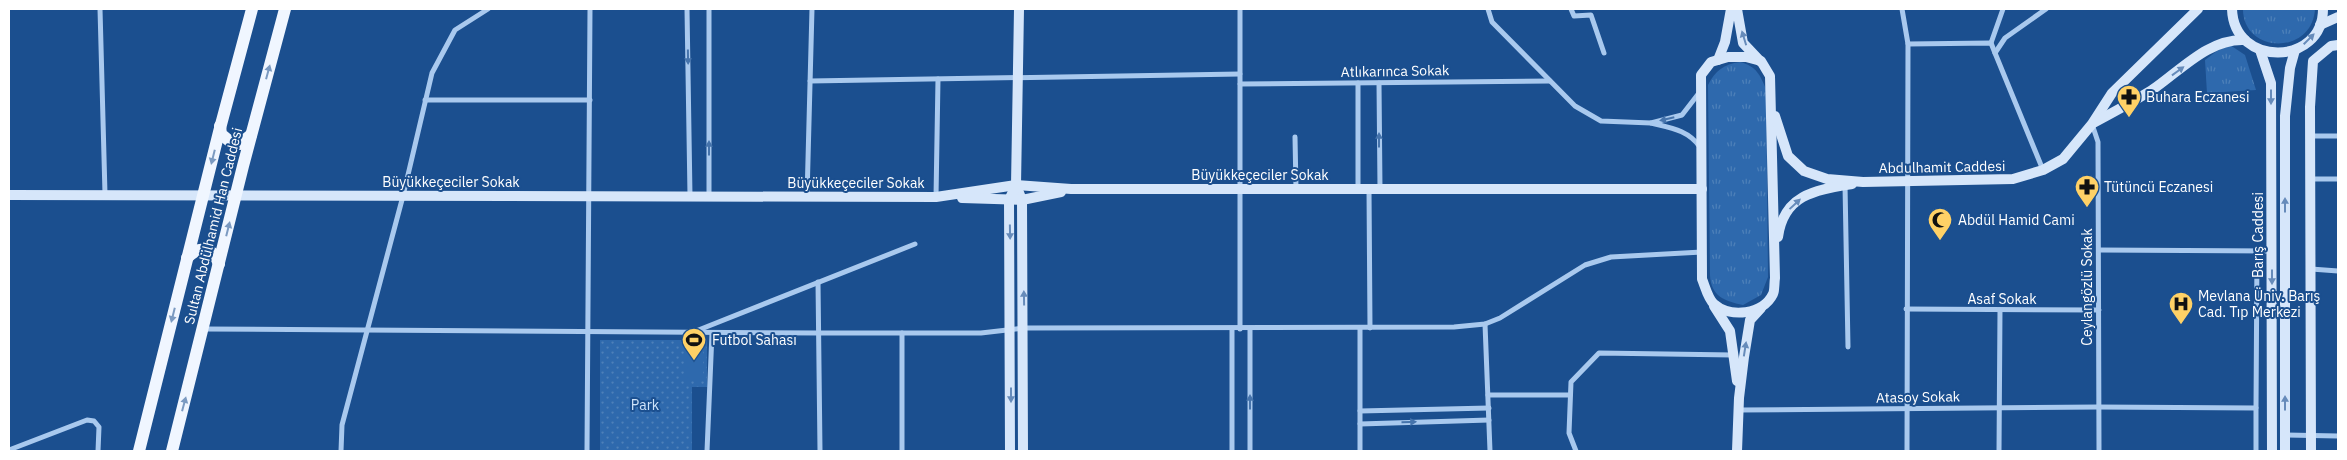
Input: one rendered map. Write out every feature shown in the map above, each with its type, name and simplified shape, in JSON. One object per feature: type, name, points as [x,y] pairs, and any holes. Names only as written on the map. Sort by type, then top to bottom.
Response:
[{"type":"main road","name":"Sultan Abdülhamid Han Caddesi","points":[[140,451],[220,126],[252,9]]},
{"type":"main road","name":"Sultan Abdülhamid Han Caddesi","points":[[172,451],[251,135],[285,9]]},
{"type":"main road","points":[[220,126],[222,134],[233,144],[240,144],[251,135]]},
{"type":"main road","points":[[187,258],[197,249],[204,248],[212,252],[219,264]]},
{"type":"street","points":[[100,9],[105,194]]},
{"type":"street","points":[[341,451],[342,425],[403,196],[432,73],[455,30],[488,9]]},
{"type":"street","points":[[587,451],[590,9]]},
{"type":"street","points":[[688,9],[690,196]]},
{"type":"street","points":[[709,9],[709,197]]},
{"type":"street","points":[[807,197],[812,9]]},
{"type":"street","points":[[1019,9],[1016,185],[1022,200],[1023,451]]},
{"type":"street","points":[[1240,9],[1240,329]]},
{"type":"street","points":[[1488,9],[1492,22],[1575,106],[1601,121],[1651,123],[1678,130],[1692,136],[1702,148]]},
{"type":"street","points":[[1571,9],[1574,16],[1591,15],[1604,53]]},
{"type":"street","points":[[1718,60],[1725,42],[1731,9]]},
{"type":"street","points":[[1737,9],[1744,43],[1761,61],[1770,76],[1775,265]]},
{"type":"street","points":[[1902,9],[1908,44],[1907,451]]},
{"type":"street","points":[[2003,9],[1991,43],[2043,170]]},
{"type":"street","points":[[1995,53],[2005,38],[2046,9]]},
{"type":"street","points":[[2092,124],[2112,93],[2198,9]]},
{"type":"street","points":[[2232,9],[2237,29],[2245,40],[2260,50],[2271,53],[2295,50],[2305,44],[2320,25],[2323,9]]},
{"type":"street","points":[[2320,25],[2338,17]]},
{"type":"street","points":[[2092,124],[2152,90],[2209,49],[2232,40],[2245,40]]},
{"type":"street","points":[[1908,44],[1991,43]]},
{"type":"street","points":[[2311,451],[2310,136],[2313,62],[2330,46],[2338,45]]},
{"type":"street","name":"Barış Caddesi","points":[[2260,50],[2271,83],[2272,451]]},
{"type":"street","name":"Barış Caddesi","points":[[2285,451],[2285,116],[2290,68],[2295,50]]},
{"type":"street","points":[[1737,451],[1739,398],[1730,331],[1712,303],[1702,279],[1701,75],[1711,62],[1728,57],[1746,57],[1761,61]]},
{"type":"street","points":[[810,81],[1240,74]]},
{"type":"street","points":[[938,79],[936,197],[1022,200],[1072,189]]},
{"type":"street","name":"Atlıkarınca Sokak","points":[[1240,84],[1550,81]]},
{"type":"street","points":[[1358,83],[1358,189]]},
{"type":"street","points":[[1370,328],[1379,83]]},
{"type":"street","points":[[1651,123],[1682,115],[1701,88]]},
{"type":"street","points":[[425,100],[590,100]]},
{"type":"street","points":[[1771,106],[1788,156],[1804,171],[1827,178],[1863,182]]},
{"type":"street","name":"Abdulhamit Caddesi","points":[[1863,182],[2013,179],[2043,170],[2063,159],[2092,124]]},
{"type":"street","name":"Ceylangözlü Sokak","points":[[2092,124],[2098,142],[2099,451]]},
{"type":"street","points":[[2310,136],[2338,136]]},
{"type":"street","points":[[1296,137],[1296,189]]},
{"type":"street","points":[[2310,179],[2338,179]]},
{"type":"street","points":[[1739,398],[1750,320],[1773,294],[1780,229],[1786,211],[1804,194],[1863,182]]},
{"type":"street","points":[[1010,451],[1009,200],[1016,185]]},
{"type":"street","name":"Büyükkeçeciler Sokak","points":[[9,195],[936,197],[1016,185],[1072,189],[1702,189]]},
{"type":"street","points":[[1845,185],[1848,347]]},
{"type":"street","points":[[693,332],[914,244]]},
{"type":"street","points":[[2099,250],[2272,251]]},
{"type":"street","points":[[2256,251],[2256,451]]},
{"type":"street","points":[[204,329],[981,333],[1024,328],[1370,328],[1486,324],[1500,318],[1585,265],[1611,257],[1702,252]]},
{"type":"street","points":[[2311,269],[2338,271]]},
{"type":"street","points":[[818,282],[820,451]]},
{"type":"street","points":[[1712,303],[1727,312],[1740,312],[1754,310],[1765,303]]},
{"type":"street","name":"Asaf Sokak","points":[[1906,309],[2099,310]]},
{"type":"street","points":[[1999,451],[2000,310]]},
{"type":"street","points":[[1486,324],[1490,451]]},
{"type":"street","points":[[1360,328],[1360,451]]},
{"type":"street","points":[[1232,329],[1232,451]]},
{"type":"street","points":[[1250,329],[1250,451]]},
{"type":"street","points":[[707,451],[712,333]]},
{"type":"street","points":[[902,333],[902,451]]},
{"type":"street","points":[[1576,451],[1569,433],[1571,382],[1599,353],[1733,354]]},
{"type":"street","points":[[1488,395],[1570,395]]},
{"type":"street","name":"Atasoy Sokak","points":[[1739,410],[2098,407],[2256,408]]},
{"type":"street","points":[[1360,411],[1489,408]]},
{"type":"street","points":[[9,450],[87,420],[94,421],[99,427],[98,451]]},
{"type":"street","points":[[1360,424],[1489,420]]},
{"type":"street","points":[[2285,435],[2338,436]]},
{"type":"green space","points":[[2243,9],[2315,9],[2311,24],[2302,35],[2291,42],[2278,44],[2265,41],[2254,35],[2246,24]]},
{"type":"green space","points":[[2230,45],[2245,55],[2256,90],[2207,93],[2205,60],[2217,51]]},
{"type":"green space","points":[[1740,62],[1750,66],[1757,72],[1766,89],[1768,277],[1761,295],[1743,305],[1730,302],[1716,293],[1710,275],[1708,85],[1721,69],[1729,64]]},
{"type":"green space","name":"Park","points":[[600,340],[707,340],[707,387],[692,387],[692,451],[600,451]]},
{"type":"green space","name":"Futbol Sahası","points":[[703,342],[703,380],[685,380],[685,343]]},
{"type":"place","name":"Buhara Eczanesi","points":[[2129,118]]},
{"type":"place","name":"Tütüncü Eczanesi","points":[[2087,208]]},
{"type":"place","name":"Abdül Hamid Cami","points":[[1940,241]]},
{"type":"place","name":"Mevlana Üniv. Barış Cad. Tıp Merkezi","points":[[2181,325]]},
{"type":"place","name":"Futbol Sahası","points":[[694,361]]}]
